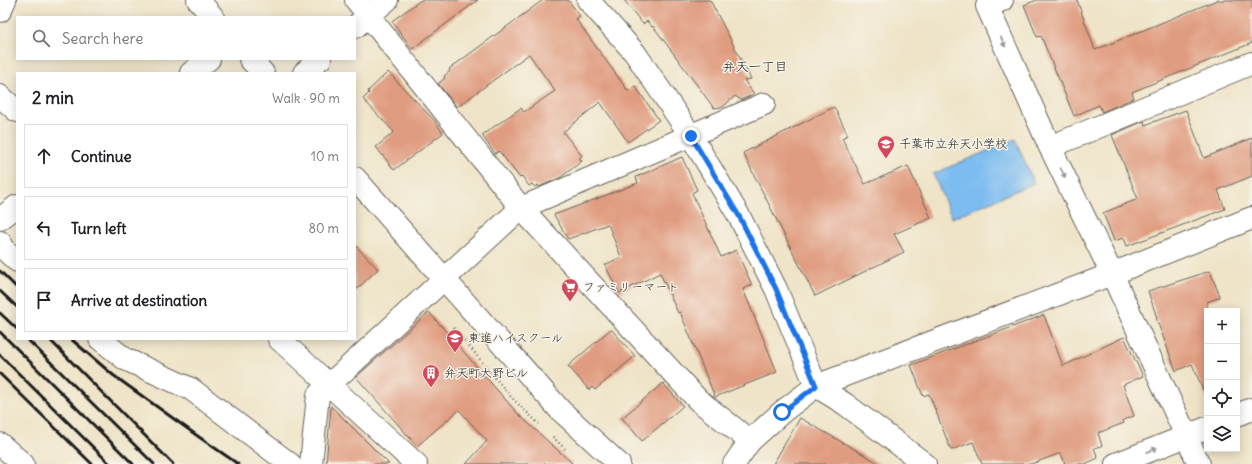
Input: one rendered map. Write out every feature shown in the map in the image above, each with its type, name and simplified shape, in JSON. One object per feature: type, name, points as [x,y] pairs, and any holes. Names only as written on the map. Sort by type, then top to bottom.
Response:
[{"type":"street","points":[[0,11],[5,0]]},
{"type":"street","points":[[198,0],[212,16]]},
{"type":"street","points":[[387,0],[360,14],[521,208],[698,400],[750,441]]},
{"type":"street","points":[[588,0],[635,53],[691,136],[739,216],[776,289],[816,386],[844,404],[925,464]]},
{"type":"street","points":[[995,3],[1050,147],[1112,274],[1199,464]]},
{"type":"street","points":[[192,72],[208,60]]},
{"type":"street","points":[[251,60],[261,72]]},
{"type":"street","points":[[305,72],[319,60]]},
{"type":"street","points":[[1050,147],[1252,63]]},
{"type":"street","points":[[0,96],[16,110]]},
{"type":"street","points":[[312,464],[318,395],[521,208],[764,104]]},
{"type":"street","points":[[356,179],[560,410],[618,464]]},
{"type":"street","points":[[0,219],[16,207]]},
{"type":"street","points":[[734,464],[750,441],[782,412],[816,386],[1112,274],[1252,218]]},
{"type":"street","points":[[0,242],[5,250],[16,260]]},
{"type":"street","points":[[101,340],[125,360],[191,389],[290,464]]},
{"type":"street","points":[[280,340],[416,464]]},
{"type":"street","points":[[1240,414],[1252,409]]},
{"type":"street","points":[[1116,464],[1204,429]]},
{"type":"street","points":[[0,444],[23,464]]},
{"type":"water","points":[[1015,139],[1034,183],[952,218],[933,174]]},
{"type":"building","points":[[421,0],[478,0],[412,49],[392,21]]},
{"type":"building","points":[[543,0],[568,0],[580,16],[576,19],[628,91],[635,86],[659,120],[628,142],[600,102],[563,132],[582,156],[579,158],[582,161],[561,177],[539,187],[538,185],[535,187],[532,184],[529,186],[522,176],[520,178],[499,151],[495,154],[482,135],[521,108],[524,112],[555,91],[529,54],[457,107],[438,84],[445,78],[444,76],[450,71],[449,69]]},
{"type":"building","points":[[624,0],[710,0],[751,79],[744,80],[754,94],[741,100],[735,96],[723,107],[714,108],[653,26],[652,27],[647,21],[643,24]]},
{"type":"building","points":[[1037,0],[1077,0],[1095,50],[1217,0],[1252,0],[1252,43],[1132,92],[1134,98],[1102,112],[1099,105],[1074,116],[1041,36],[1037,37],[1024,5]]},
{"type":"building","points":[[388,72],[434,120],[443,133],[394,170],[376,147],[394,132],[363,99],[369,93],[368,91]]},
{"type":"building","points":[[834,107],[848,135],[842,138],[865,184],[908,166],[931,218],[894,234],[904,252],[815,296],[743,153]]},
{"type":"building","points":[[1186,110],[1204,158],[1252,138],[1252,176],[1218,190],[1225,209],[1127,246],[1124,238],[1114,241],[1103,213],[1138,199],[1112,135],[1144,121],[1145,125]]},
{"type":"building","points":[[682,157],[697,190],[692,193],[721,257],[736,250],[752,285],[743,289],[777,372],[715,397],[680,312],[678,313],[660,273],[619,293],[605,265],[621,257],[608,224],[568,239],[554,215],[638,183],[636,177]]},
{"type":"building","points":[[356,246],[378,269],[356,290]]},
{"type":"building","points":[[1210,271],[1220,297],[1207,302],[1207,308],[1204,308],[1204,392],[1192,364],[1176,371],[1156,318],[1148,291]]},
{"type":"building","name":"弁天町大野ビル","points":[[429,312],[518,414],[573,464],[466,464],[487,441],[459,410],[417,446],[356,377]]},
{"type":"building","points":[[1044,315],[1063,366],[1124,337],[1143,376],[1123,385],[1134,416],[1123,420],[1124,423],[1098,433],[1102,446],[1094,448],[1098,458],[1085,464],[1065,464],[1061,453],[1031,464],[982,464],[973,442],[951,450],[929,394],[923,396],[911,365]]},
{"type":"building","points":[[611,329],[635,356],[595,390],[592,387],[589,390],[568,366]]},
{"type":"building","points":[[663,383],[683,406],[642,441],[622,418]]},
{"type":"building","points":[[331,406],[389,464],[326,464]]},
{"type":"building","points":[[800,418],[880,464],[773,464]]},
{"type":"railway","points":[[0,271],[16,287]]},
{"type":"railway","points":[[0,291],[16,306]]},
{"type":"railway","points":[[0,313],[16,328]]},
{"type":"railway","points":[[0,332],[133,464]]},
{"type":"railway","points":[[28,340],[154,464]]},
{"type":"railway","points":[[50,340],[173,464]]},
{"type":"railway","points":[[72,340],[113,375],[238,464]]},
{"type":"railway","points":[[0,355],[110,464]]},
{"type":"railway","points":[[0,374],[92,464]]},
{"type":"place","name":"千葉市立弁天小学校","points":[[886,159]]},
{"type":"place","name":"ファミリーマート","points":[[570,302]]},
{"type":"place","name":"東進ハイスクール","points":[[455,353]]},
{"type":"place","name":"弁天町大野ビル","points":[[431,388]]},
{"type":"district","name":"弁天一丁目","points":[[755,66]]},
{"type":"route","points":[[691,136],[739,216],[776,289],[816,386],[782,412]]}]
